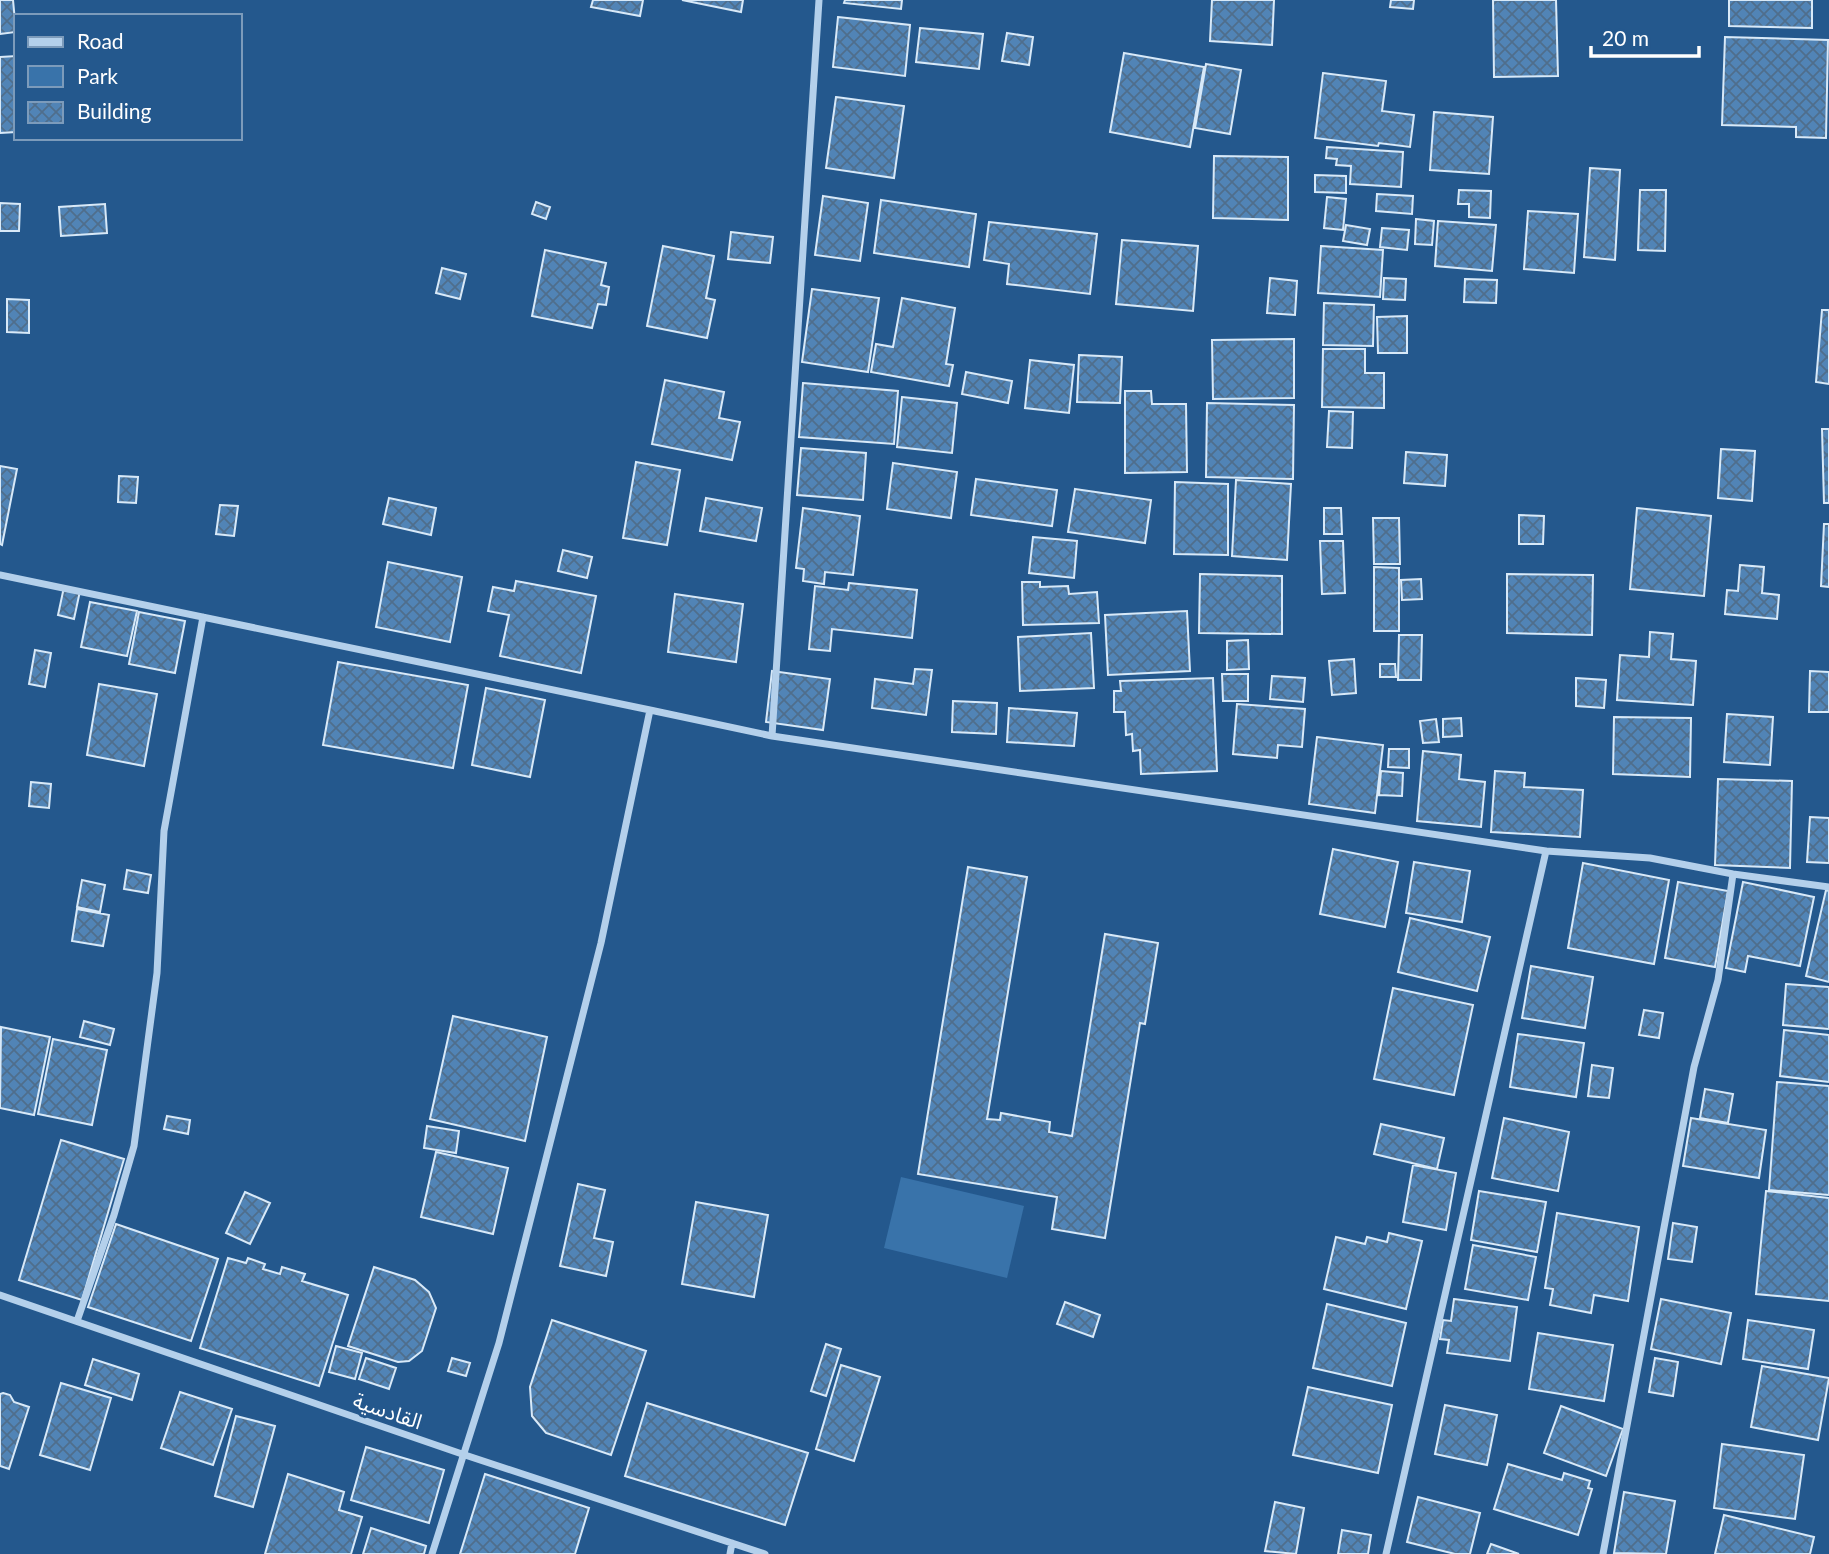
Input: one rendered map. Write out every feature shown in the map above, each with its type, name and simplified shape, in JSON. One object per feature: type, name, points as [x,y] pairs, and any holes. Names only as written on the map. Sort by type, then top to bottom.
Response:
[{"type":"street","points":[[772,736],[819,0]]},
{"type":"street","points":[[0,575],[772,736],[1546,851],[1650,858],[1733,874],[1829,887]]},
{"type":"street","points":[[77,1321],[114,1215],[134,1146],[157,973],[164,831],[203,617]]},
{"type":"street","points":[[432,1554],[499,1343],[597,957],[650,710]]},
{"type":"street","points":[[1386,1554],[1546,851]]},
{"type":"street","points":[[1602,1554],[1694,1067],[1718,980],[1733,874]]},
{"type":"street","name":"القادسية","points":[[0,1295],[462,1454],[765,1554]]},
{"type":"street","points":[[730,1554],[732,1543]]},
{"type":"green space","points":[[901,1177],[1024,1206],[1007,1278],[884,1248]]},
{"type":"building","points":[[0,0],[13,0],[14,32],[0,34]]},
{"type":"building","points":[[593,0],[643,0],[640,16],[591,7]]},
{"type":"building","points":[[682,0],[743,0],[741,12]]},
{"type":"building","points":[[845,0],[902,0],[901,9],[844,3]]},
{"type":"building","points":[[1212,0],[1274,0],[1272,45],[1210,41]]},
{"type":"building","points":[[1391,0],[1414,0],[1413,9],[1390,7]]},
{"type":"building","points":[[1493,0],[1556,0],[1558,76],[1494,77]]},
{"type":"building","points":[[1729,0],[1812,0],[1812,28],[1729,26]]},
{"type":"building","points":[[838,17],[910,25],[905,76],[833,67]]},
{"type":"building","points":[[920,28],[983,34],[979,69],[916,62]]},
{"type":"building","points":[[1007,33],[1033,37],[1029,65],[1002,61]]},
{"type":"building","points":[[1725,37],[1828,40],[1826,138],[1796,137],[1796,127],[1722,125]]},
{"type":"building","points":[[1124,53],[1204,67],[1190,147],[1110,132]]},
{"type":"building","points":[[14,56],[14,132],[0,133],[0,57]]},
{"type":"building","points":[[1206,64],[1241,70],[1230,134],[1195,128]]},
{"type":"building","points":[[1323,73],[1386,81],[1382,111],[1414,115],[1410,147],[1315,138]]},
{"type":"building","points":[[836,97],[904,106],[894,178],[826,168]]},
{"type":"building","points":[[1434,112],[1493,117],[1489,174],[1430,170]]},
{"type":"building","points":[[1327,147],[1403,152],[1401,187],[1350,184],[1351,166],[1336,165],[1337,159],[1326,158]]},
{"type":"building","points":[[1214,156],[1288,157],[1288,220],[1213,218]]},
{"type":"building","points":[[1590,168],[1620,170],[1615,260],[1584,257]]},
{"type":"building","points":[[1315,175],[1346,176],[1346,193],[1315,192]]},
{"type":"building","points":[[1459,190],[1491,191],[1490,218],[1469,217],[1469,204],[1458,204]]},
{"type":"building","points":[[1640,190],[1666,190],[1665,251],[1638,250]]},
{"type":"building","points":[[1377,194],[1413,196],[1412,214],[1376,211]]},
{"type":"building","points":[[823,196],[868,203],[860,261],[815,255]]},
{"type":"building","points":[[1327,197],[1346,199],[1343,230],[1324,228]]},
{"type":"building","points":[[881,200],[976,214],[969,267],[874,253]]},
{"type":"building","points":[[536,202],[550,207],[546,219],[532,214]]},
{"type":"building","points":[[0,203],[20,204],[19,231],[0,231]]},
{"type":"building","points":[[105,204],[107,233],[61,236],[59,207]]},
{"type":"building","points":[[1528,211],[1578,214],[1574,273],[1524,269]]},
{"type":"building","points":[[1416,219],[1434,221],[1432,245],[1415,244]]},
{"type":"building","points":[[1438,221],[1496,225],[1492,271],[1435,266]]},
{"type":"building","points":[[989,222],[1097,234],[1090,294],[1007,284],[1009,264],[984,260]]},
{"type":"building","points":[[1346,225],[1370,229],[1367,245],[1343,241]]},
{"type":"building","points":[[1382,228],[1409,230],[1407,250],[1380,247]]},
{"type":"building","points":[[731,232],[773,237],[770,263],[728,259]]},
{"type":"building","points":[[1122,240],[1198,246],[1193,311],[1116,304]]},
{"type":"building","points":[[663,246],[714,256],[706,298],[715,300],[707,338],[647,326]]},
{"type":"building","points":[[1321,246],[1383,250],[1380,297],[1318,293]]},
{"type":"building","points":[[545,250],[606,263],[601,285],[609,287],[606,305],[598,304],[592,328],[532,316]]},
{"type":"building","points":[[442,268],[466,274],[460,299],[436,293]]},
{"type":"building","points":[[1270,278],[1297,281],[1295,315],[1267,313]]},
{"type":"building","points":[[1384,278],[1406,279],[1405,300],[1383,299]]},
{"type":"building","points":[[1465,279],[1497,280],[1496,303],[1464,302]]},
{"type":"building","points":[[812,289],[879,298],[868,372],[802,362]]},
{"type":"building","points":[[902,298],[955,308],[946,364],[953,365],[949,386],[871,372],[876,344],[893,347]]},
{"type":"building","points":[[7,299],[29,300],[29,333],[7,332]]},
{"type":"building","points":[[1324,303],[1374,305],[1373,346],[1323,345]]},
{"type":"building","points":[[1822,310],[1829,310],[1829,384],[1816,382]]},
{"type":"building","points":[[1407,316],[1407,353],[1378,353],[1377,317]]},
{"type":"building","points":[[1294,339],[1294,398],[1213,399],[1212,340]]},
{"type":"building","points":[[1323,349],[1365,349],[1365,373],[1384,373],[1384,408],[1322,407]]},
{"type":"building","points":[[1079,355],[1122,357],[1120,403],[1077,402]]},
{"type":"building","points":[[1030,360],[1074,365],[1069,413],[1025,408]]},
{"type":"building","points":[[966,372],[1012,381],[1008,403],[962,394]]},
{"type":"building","points":[[665,380],[724,392],[719,418],[740,422],[732,460],[652,444]]},
{"type":"building","points":[[803,383],[898,391],[894,444],[799,437]]},
{"type":"building","points":[[1125,391],[1151,391],[1152,404],[1186,404],[1187,472],[1125,473]]},
{"type":"building","points":[[902,397],[957,403],[952,453],[897,447]]},
{"type":"building","points":[[1207,403],[1294,405],[1293,479],[1206,477]]},
{"type":"building","points":[[1329,411],[1353,412],[1352,448],[1327,447]]},
{"type":"building","points":[[1822,429],[1829,429],[1829,503],[1824,503]]},
{"type":"building","points":[[801,448],[866,453],[863,500],[797,495]]},
{"type":"building","points":[[1721,449],[1755,451],[1752,501],[1718,498]]},
{"type":"building","points":[[1406,452],[1447,455],[1445,486],[1404,483]]},
{"type":"building","points":[[636,462],[680,470],[667,545],[623,538]]},
{"type":"building","points":[[893,463],[957,472],[951,518],[887,509]]},
{"type":"building","points":[[0,466],[17,469],[2,545],[0,544]]},
{"type":"building","points":[[119,476],[138,477],[136,503],[118,502]]},
{"type":"building","points":[[976,479],[1057,490],[1052,526],[971,515]]},
{"type":"building","points":[[1236,480],[1291,484],[1287,560],[1232,556]]},
{"type":"building","points":[[1175,482],[1228,484],[1228,555],[1174,554]]},
{"type":"building","points":[[1075,489],[1151,500],[1145,543],[1068,532]]},
{"type":"building","points":[[389,498],[436,508],[431,535],[383,524]]},
{"type":"building","points":[[706,498],[762,508],[756,541],[700,531]]},
{"type":"building","points":[[220,505],[238,506],[234,536],[216,534]]},
{"type":"building","points":[[803,508],[860,516],[853,575],[825,572],[824,584],[803,581],[804,569],[796,568]]},
{"type":"building","points":[[1324,508],[1341,508],[1342,534],[1324,534]]},
{"type":"building","points":[[1637,508],[1711,516],[1704,596],[1630,589]]},
{"type":"building","points":[[1519,515],[1544,516],[1543,544],[1519,544]]},
{"type":"building","points":[[1373,518],[1399,518],[1400,564],[1374,564]]},
{"type":"building","points":[[1824,524],[1829,524],[1829,587],[1821,586]]},
{"type":"building","points":[[1033,537],[1077,541],[1074,578],[1029,573]]},
{"type":"building","points":[[1320,541],[1343,541],[1345,593],[1322,594]]},
{"type":"building","points":[[563,550],[592,557],[587,578],[558,571]]},
{"type":"building","points":[[388,562],[462,577],[450,642],[376,627]]},
{"type":"building","points":[[1740,565],[1764,567],[1762,593],[1779,595],[1777,619],[1725,614],[1727,590],[1738,591]]},
{"type":"building","points":[[1374,567],[1399,568],[1399,631],[1374,631]]},
{"type":"building","points":[[1200,574],[1282,576],[1282,634],[1199,633]]},
{"type":"building","points":[[1507,574],[1593,575],[1592,635],[1507,633]]},
{"type":"building","points":[[1421,579],[1422,599],[1402,600],[1401,580]]},
{"type":"building","points":[[516,581],[596,596],[581,673],[500,656],[509,615],[488,611],[493,587],[514,591]]},
{"type":"building","points":[[1022,582],[1040,582],[1040,587],[1068,586],[1069,594],[1097,592],[1099,623],[1023,625]]},
{"type":"building","points":[[849,583],[917,590],[912,638],[832,629],[830,651],[809,649],[815,586],[848,590]]},
{"type":"building","points":[[64,587],[80,591],[74,619],[58,615]]},
{"type":"building","points":[[675,594],[743,604],[736,662],[668,652]]},
{"type":"building","points":[[90,602],[137,611],[127,656],[81,647]]},
{"type":"building","points":[[1187,611],[1190,671],[1108,675],[1105,615]]},
{"type":"building","points":[[139,612],[185,621],[175,673],[129,664]]},
{"type":"building","points":[[1650,632],[1673,634],[1671,659],[1696,661],[1693,705],[1617,700],[1620,655],[1649,657]]},
{"type":"building","points":[[1091,633],[1094,688],[1020,691],[1018,637]]},
{"type":"building","points":[[1399,635],[1422,635],[1421,680],[1398,680]]},
{"type":"building","points":[[1248,640],[1249,669],[1227,670],[1227,641]]},
{"type":"building","points":[[35,650],[51,653],[45,687],[29,684]]},
{"type":"building","points":[[1354,659],[1356,693],[1332,695],[1329,661]]},
{"type":"building","points":[[338,662],[468,685],[453,768],[323,745]]},
{"type":"building","points":[[1380,664],[1395,664],[1396,677],[1380,677]]},
{"type":"building","points":[[915,669],[932,670],[926,715],[872,708],[875,679],[913,684]]},
{"type":"building","points":[[772,671],[830,679],[823,730],[766,722]]},
{"type":"building","points":[[1810,671],[1829,672],[1829,712],[1809,712]]},
{"type":"building","points":[[1222,674],[1248,674],[1248,701],[1223,701]]},
{"type":"building","points":[[1272,676],[1305,678],[1303,702],[1270,699]]},
{"type":"building","points":[[1213,678],[1217,771],[1141,774],[1140,750],[1133,751],[1132,734],[1126,735],[1125,712],[1114,712],[1114,691],[1121,691],[1120,681]]},
{"type":"building","points":[[1576,678],[1606,680],[1604,708],[1576,706]]},
{"type":"building","points":[[99,684],[157,694],[144,766],[87,755]]},
{"type":"building","points":[[486,688],[545,700],[530,777],[472,765]]},
{"type":"building","points":[[953,701],[997,703],[996,734],[952,732]]},
{"type":"building","points":[[1237,704],[1305,709],[1302,747],[1278,745],[1277,758],[1233,754]]},
{"type":"building","points":[[1009,708],[1077,713],[1074,746],[1007,742]]},
{"type":"building","points":[[1727,714],[1773,717],[1770,765],[1724,762]]},
{"type":"building","points":[[1614,717],[1691,718],[1690,777],[1613,774]]},
{"type":"building","points":[[1461,718],[1462,736],[1443,737],[1443,719]]},
{"type":"building","points":[[1436,719],[1439,742],[1423,743],[1420,721]]},
{"type":"building","points":[[1317,737],[1383,745],[1375,813],[1309,804]]},
{"type":"building","points":[[1389,749],[1409,749],[1409,768],[1388,767]]},
{"type":"building","points":[[1423,751],[1461,755],[1459,779],[1485,782],[1481,827],[1417,821]]},
{"type":"building","points":[[1381,771],[1403,773],[1402,796],[1379,795]]},
{"type":"building","points":[[1495,771],[1525,773],[1524,787],[1583,790],[1580,837],[1491,832]]},
{"type":"building","points":[[1718,779],[1792,781],[1790,868],[1715,865]]},
{"type":"building","points":[[31,782],[51,784],[49,808],[29,806]]},
{"type":"building","points":[[1810,817],[1829,818],[1829,863],[1807,862]]},
{"type":"building","points":[[1333,849],[1398,862],[1385,927],[1320,914]]},
{"type":"building","points":[[1414,862],[1470,871],[1462,922],[1406,913]]},
{"type":"building","points":[[1583,863],[1669,880],[1654,964],[1568,948]]},
{"type":"building","points":[[968,867],[1027,877],[987,1119],[1000,1120],[1001,1113],[1050,1122],[1049,1132],[1072,1136],[1105,934],[1158,943],[1145,1024],[1140,1023],[1105,1238],[1052,1229],[1057,1197],[918,1174]]},
{"type":"building","points":[[127,870],[151,875],[148,893],[124,889]]},
{"type":"building","points":[[82,880],[105,885],[100,912],[77,907]]},
{"type":"building","points":[[1678,882],[1728,891],[1715,967],[1665,958]]},
{"type":"building","points":[[1743,882],[1814,897],[1800,966],[1748,956],[1745,972],[1726,968]]},
{"type":"building","points":[[1826,890],[1829,891],[1829,982],[1806,976]]},
{"type":"building","points":[[77,909],[109,915],[103,946],[72,941]]},
{"type":"building","points":[[1410,918],[1490,937],[1477,991],[1398,972]]},
{"type":"building","points":[[1531,966],[1593,977],[1585,1028],[1522,1018]]},
{"type":"building","points":[[1786,984],[1829,987],[1829,1029],[1783,1025]]},
{"type":"building","points":[[1393,988],[1473,1005],[1454,1095],[1374,1079]]},
{"type":"building","points":[[1644,1010],[1663,1013],[1659,1038],[1639,1035]]},
{"type":"building","points":[[453,1016],[547,1037],[525,1141],[430,1119]]},
{"type":"building","points":[[84,1021],[114,1029],[110,1045],[80,1037]]},
{"type":"building","points":[[1,1027],[50,1037],[34,1115],[0,1108]]},
{"type":"building","points":[[1784,1030],[1829,1035],[1829,1082],[1780,1076]]},
{"type":"building","points":[[1518,1034],[1584,1043],[1576,1097],[1510,1087]]},
{"type":"building","points":[[53,1039],[107,1050],[92,1125],[38,1114]]},
{"type":"building","points":[[1592,1065],[1613,1068],[1609,1098],[1588,1096]]},
{"type":"building","points":[[1777,1082],[1829,1086],[1829,1195],[1769,1190]]},
{"type":"building","points":[[1705,1089],[1733,1094],[1728,1123],[1700,1118]]},
{"type":"building","points":[[167,1116],[190,1120],[188,1134],[164,1129]]},
{"type":"building","points":[[1504,1118],[1569,1132],[1558,1191],[1492,1178]]},
{"type":"building","points":[[1691,1118],[1766,1130],[1759,1178],[1683,1166]]},
{"type":"building","points":[[1381,1124],[1444,1138],[1437,1169],[1374,1154]]},
{"type":"building","points":[[427,1126],[459,1131],[456,1153],[424,1148]]},
{"type":"building","points":[[61,1140],[124,1159],[82,1300],[19,1280]]},
{"type":"building","points":[[436,1152],[508,1168],[493,1234],[421,1217]]},
{"type":"building","points":[[1413,1165],[1456,1173],[1446,1230],[1403,1222]]},
{"type":"building","points":[[578,1184],[605,1190],[594,1238],[613,1242],[606,1276],[560,1266]]},
{"type":"building","points":[[1479,1191],[1546,1202],[1537,1252],[1471,1240]]},
{"type":"building","points":[[1766,1191],[1829,1198],[1829,1301],[1756,1294]]},
{"type":"building","points":[[245,1192],[270,1203],[250,1244],[226,1233]]},
{"type":"building","points":[[696,1202],[768,1215],[754,1297],[682,1284]]},
{"type":"building","points":[[1557,1213],[1639,1227],[1628,1301],[1594,1295],[1591,1313],[1550,1305],[1553,1289],[1545,1288]]},
{"type":"building","points":[[1673,1223],[1697,1227],[1692,1262],[1668,1259]]},
{"type":"building","points":[[116,1224],[218,1259],[191,1341],[88,1307]]},
{"type":"building","points":[[1389,1233],[1422,1241],[1406,1309],[1324,1289],[1336,1237],[1365,1244],[1367,1237],[1387,1242]]},
{"type":"building","points":[[1473,1245],[1536,1257],[1528,1300],[1465,1289]]},
{"type":"building","points":[[228,1258],[246,1263],[248,1258],[265,1264],[263,1269],[280,1274],[282,1267],[305,1274],[302,1281],[348,1295],[319,1386],[200,1348]]},
{"type":"building","points":[[374,1267],[415,1280],[429,1292],[436,1308],[422,1351],[409,1361],[398,1362],[348,1346]]},
{"type":"building","points":[[1454,1299],[1517,1307],[1510,1361],[1447,1353],[1449,1340],[1440,1339],[1443,1320],[1451,1321]]},
{"type":"building","points":[[1661,1299],[1731,1313],[1721,1364],[1651,1349]]},
{"type":"building","points":[[1065,1302],[1100,1315],[1093,1337],[1057,1324]]},
{"type":"building","points":[[1327,1304],[1406,1323],[1392,1386],[1313,1368]]},
{"type":"building","points":[[552,1320],[646,1351],[611,1455],[546,1433],[532,1416],[530,1387]]},
{"type":"building","points":[[1748,1320],[1814,1330],[1808,1369],[1743,1359]]},
{"type":"building","points":[[1538,1333],[1613,1345],[1604,1401],[1529,1389]]},
{"type":"building","points":[[826,1344],[841,1349],[826,1396],[811,1391]]},
{"type":"building","points":[[336,1346],[362,1353],[355,1379],[329,1372]]},
{"type":"building","points":[[366,1358],[396,1368],[389,1389],[359,1379]]},
{"type":"building","points":[[452,1358],[470,1363],[466,1376],[448,1371]]},
{"type":"building","points":[[1655,1358],[1678,1362],[1673,1396],[1649,1392]]},
{"type":"building","points":[[93,1359],[139,1374],[132,1400],[85,1385]]},
{"type":"building","points":[[841,1365],[880,1377],[854,1461],[816,1449]]},
{"type":"building","points":[[1762,1366],[1829,1378],[1818,1440],[1751,1427]]},
{"type":"building","points":[[61,1383],[111,1398],[90,1470],[40,1455]]},
{"type":"building","points":[[1308,1387],[1392,1405],[1378,1473],[1293,1455]]},
{"type":"building","points":[[180,1392],[232,1409],[213,1465],[161,1448]]},
{"type":"building","points":[[0,1394],[10,1395],[14,1402],[29,1407],[9,1469],[0,1466]]},
{"type":"building","points":[[647,1403],[808,1453],[785,1525],[625,1476]]},
{"type":"building","points":[[1445,1405],[1497,1415],[1487,1465],[1435,1454]]},
{"type":"building","points":[[1561,1406],[1623,1429],[1606,1476],[1544,1453]]},
{"type":"building","points":[[236,1416],[275,1426],[253,1507],[215,1496]]},
{"type":"building","points":[[1722,1444],[1804,1455],[1795,1519],[1714,1508]]},
{"type":"building","points":[[366,1447],[444,1470],[429,1523],[351,1500]]},
{"type":"building","points":[[1508,1464],[1562,1480],[1564,1473],[1590,1481],[1588,1488],[1592,1489],[1578,1535],[1494,1509]]},
{"type":"building","points":[[288,1474],[344,1492],[339,1510],[362,1517],[351,1554],[265,1554]]},
{"type":"building","points":[[485,1474],[589,1508],[575,1554],[460,1554]]},
{"type":"building","points":[[1624,1492],[1675,1501],[1666,1554],[1614,1553]]},
{"type":"building","points":[[1418,1497],[1480,1513],[1470,1554],[1455,1554],[1407,1542]]},
{"type":"building","points":[[1275,1502],[1304,1508],[1296,1554],[1265,1551]]},
{"type":"building","points":[[1724,1515],[1814,1537],[1810,1554],[1715,1554]]},
{"type":"building","points":[[371,1528],[426,1546],[424,1554],[363,1554]]},
{"type":"building","points":[[1342,1530],[1371,1535],[1368,1554],[1338,1554]]},
{"type":"building","points":[[1491,1544],[1519,1554],[1487,1554]]}]
